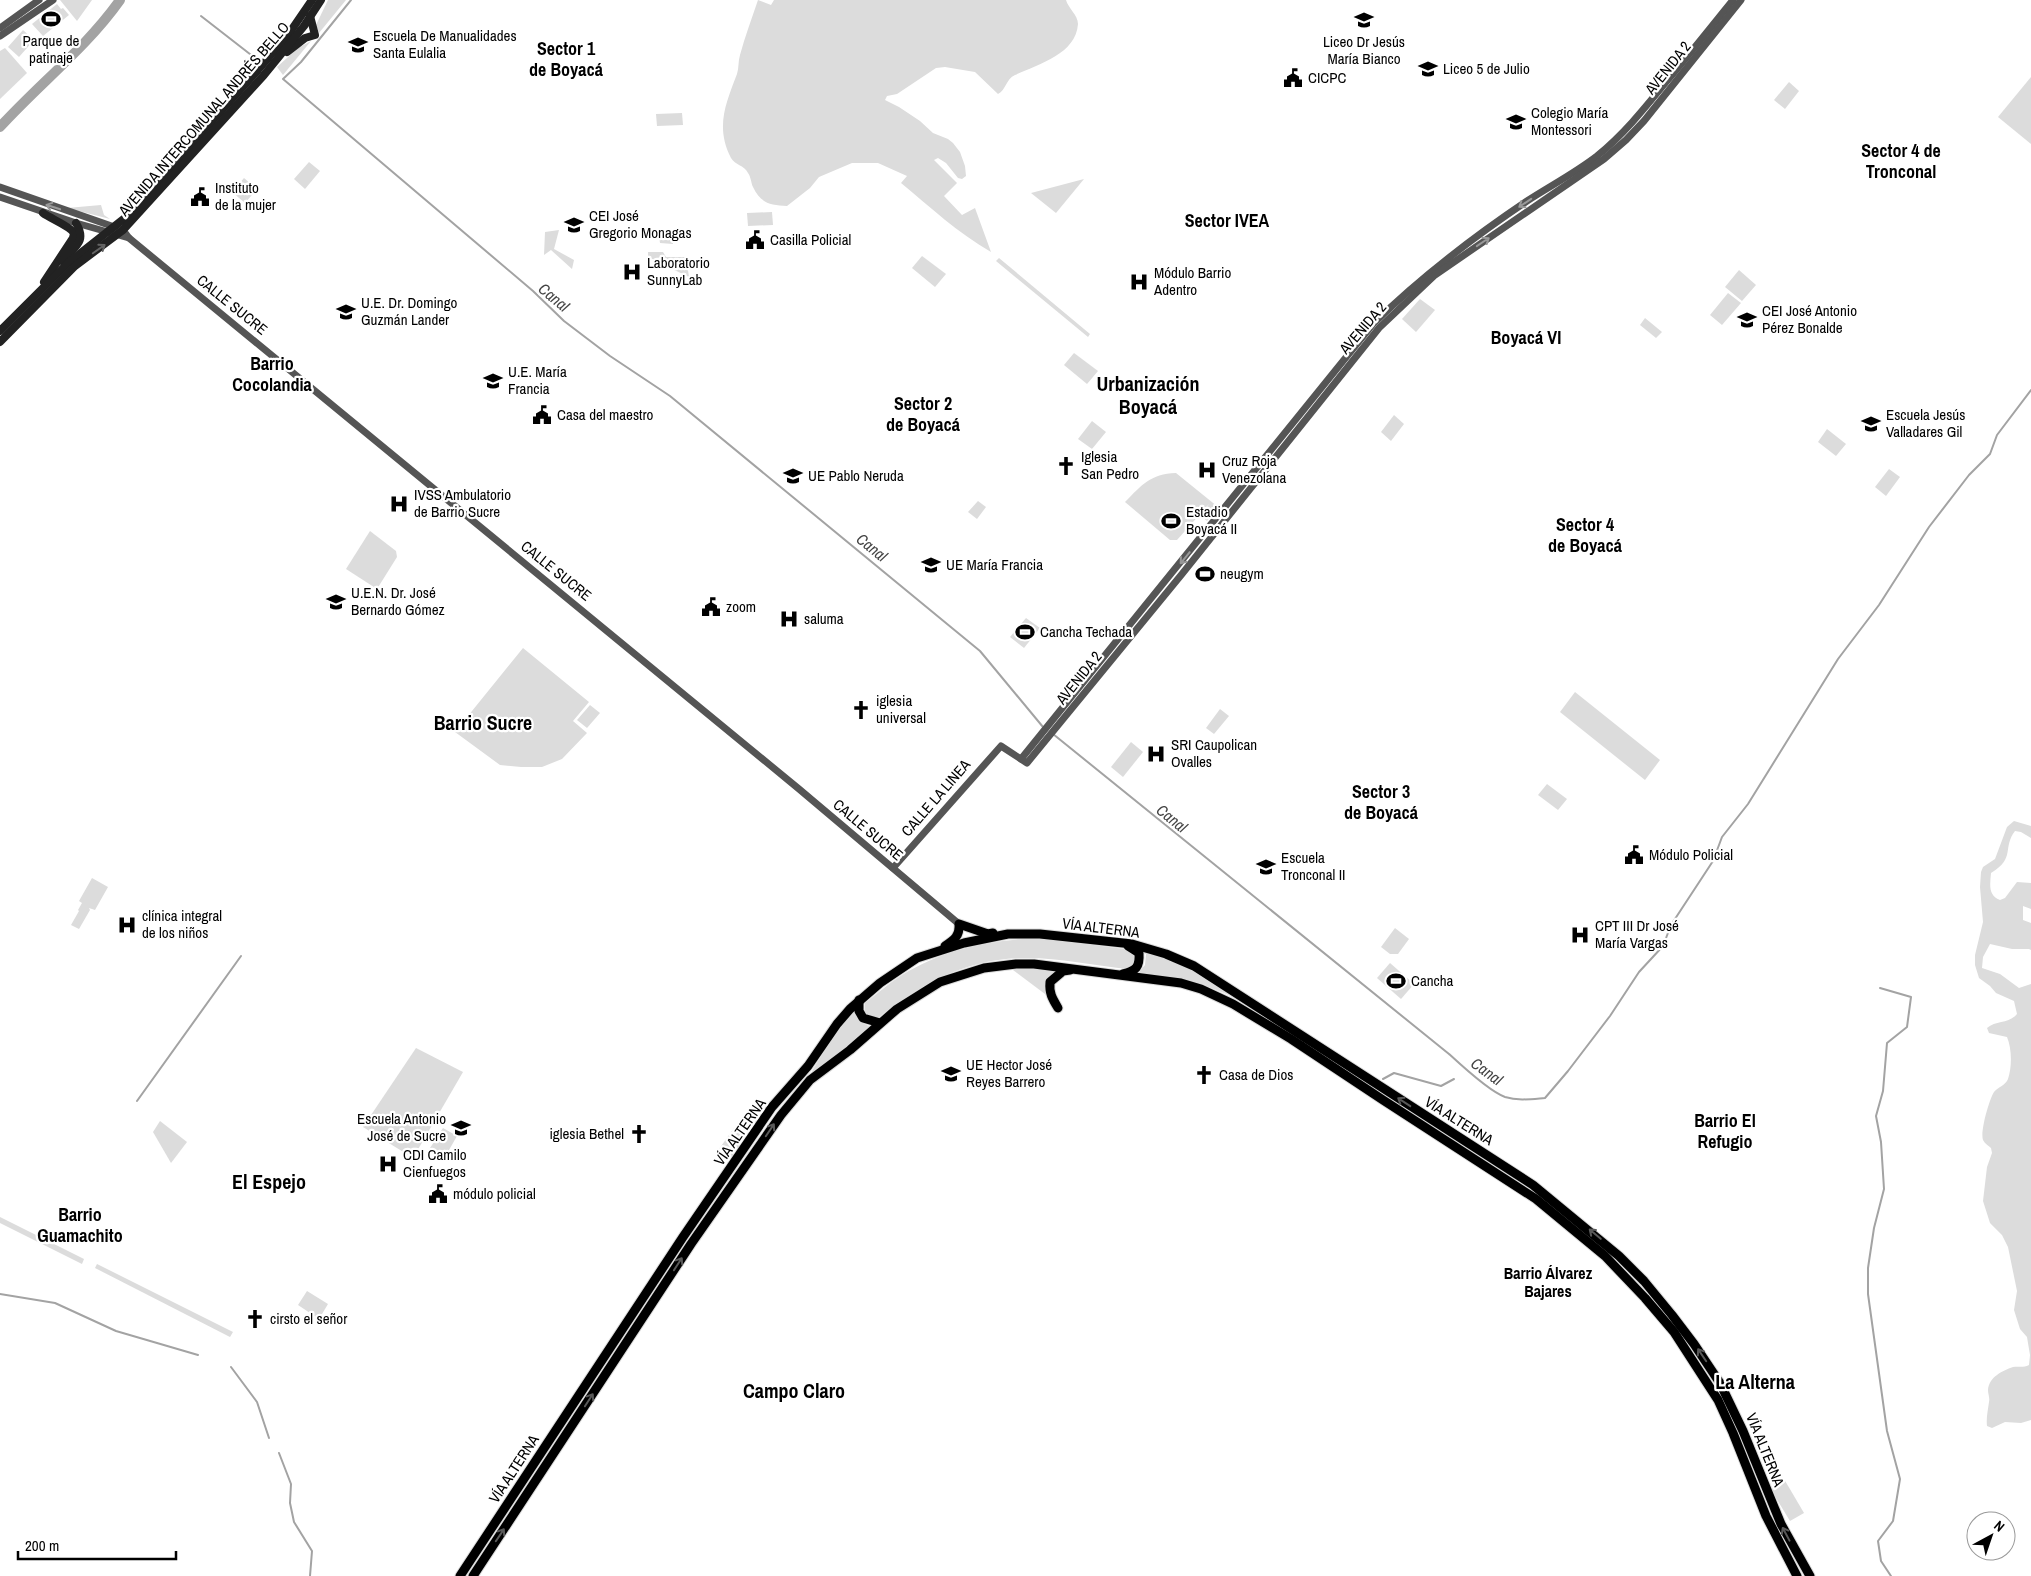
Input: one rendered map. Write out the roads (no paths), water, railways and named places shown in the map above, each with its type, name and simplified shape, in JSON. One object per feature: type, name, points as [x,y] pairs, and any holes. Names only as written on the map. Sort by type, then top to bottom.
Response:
[{"type":"highway","points":[[934,954],[955,940],[960,932],[959,924],[988,934],[1008,934]]},
{"type":"highway","name":"VÍA ALTERNA","points":[[460,1576],[677,1245],[764,1119],[808,1066],[837,1024],[859,1000],[917,958],[964,943],[1008,934],[1040,934],[1122,943],[1147,948],[1194,966],[1533,1184],[1619,1256],[1644,1281],[1694,1344],[1720,1383],[1741,1424],[1781,1524],[1810,1576]]},
{"type":"highway","points":[[1118,974],[1131,972],[1137,968],[1140,962],[1139,953],[1132,947],[1122,943]]},
{"type":"highway","name":"VÍA ALTERNA","points":[[473,1576],[691,1244],[781,1115],[810,1080],[850,1050],[897,1008],[921,992],[940,982],[968,972],[1016,964],[1078,968],[1181,983],[1208,992],[1249,1012],[1536,1199],[1588,1240],[1645,1298],[1684,1346],[1718,1400],[1766,1516],[1797,1576]]},
{"type":"highway","points":[[1058,1008],[1051,997],[1049,990],[1050,982],[1063,971],[1078,968]]},
{"type":"highway","points":[[859,1000],[859,1011],[863,1018],[880,1023]]},
{"type":"main road","name":"AVENIDA INTERCOMUNAL ANDRÉS BELLO","points":[[40,289],[68,263],[115,226],[173,166],[288,35],[312,0]]},
{"type":"main road","name":"AVENIDA INTERCOMUNAL ANDRÉS BELLO","points":[[0,342],[75,266],[120,233],[278,59],[321,0]]},
{"type":"main road","points":[[278,59],[305,38],[315,35],[310,16]]},
{"type":"main road","points":[[0,331],[40,289],[73,238],[74,233],[68,226],[59,224],[43,213]]},
{"type":"main road","points":[[57,274],[64,258],[80,240],[80,230],[76,223]]},
{"type":"street","points":[[0,28],[39,0]]},
{"type":"street","points":[[0,36],[53,0]]},
{"type":"street","name":"AVENIDA 2","points":[[1053,726],[1374,324],[1442,261],[1527,202],[1582,167],[1616,140],[1637,119],[1733,0]]},
{"type":"street","name":"AVENIDA 2","points":[[1053,726],[1182,574],[1379,328],[1435,275],[1580,176],[1626,140],[1644,121],[1742,0]]},
{"type":"street","points":[[3,188],[115,226],[120,233]]},
{"type":"street","points":[[2,198],[107,233],[120,233]]},
{"type":"street","name":"CALLE SUCRE","points":[[120,233],[132,240],[959,924]]},
{"type":"street","name":"CALLE LA LINEA","points":[[892,868],[1000,746],[1024,761],[1053,726]]},
{"type":"waterway","points":[[0,127],[92,34],[120,0]]},
{"type":"waterway","name":"Canal","points":[[351,0],[301,62],[283,79],[533,291],[564,321],[610,356],[670,396],[980,651],[1043,727]]},
{"type":"waterway","points":[[201,16],[255,58]]},
{"type":"waterway","points":[[1053,734],[1484,1084],[1505,1097],[1545,1098],[1610,1016],[1639,972],[1663,946],[1671,925],[1713,861],[1722,837],[1748,804],[1838,659],[1879,605],[1929,527],[1969,475],[1990,454],[1997,435],[2031,390]]},
{"type":"waterway","points":[[137,1101],[241,956]]},
{"type":"waterway","points":[[1880,988],[1911,997],[1907,1027],[1887,1043],[1883,1091],[1876,1116],[1881,1142],[1884,1189],[1874,1228],[1868,1268],[1868,1294],[1887,1431],[1900,1479],[1893,1521],[1878,1541],[1881,1561],[1891,1576]]},
{"type":"waterway","points":[[1383,1079],[1394,1073],[1441,1086],[1454,1079]]},
{"type":"waterway","points":[[0,1294],[55,1303],[116,1331],[198,1355]]},
{"type":"waterway","points":[[231,1367],[257,1402],[269,1438]]},
{"type":"waterway","points":[[279,1453],[291,1484],[290,1503],[294,1522],[312,1551],[310,1576]]},
{"type":"place","name":"Parque de patinaje","points":[[51,19]]},
{"type":"place","name":"Liceo Dr Jesús María Bianco","points":[[1364,20]]},
{"type":"place","name":"Escuela De Manualidades Santa Eulalia","points":[[358,45]]},
{"type":"place","name":"Liceo 5 de Julio","points":[[1428,69]]},
{"type":"place","name":"CICPC","points":[[1293,78]]},
{"type":"place","name":"Colegio María Montessori","points":[[1516,122]]},
{"type":"place","name":"Instituto de la mujer","points":[[200,197]]},
{"type":"place","name":"CEI José Gregorio Monagas","points":[[574,225]]},
{"type":"place","name":"Casilla Policial","points":[[755,240]]},
{"type":"place","name":"Laboratorio SunnyLab","points":[[632,272]]},
{"type":"place","name":"Módulo Barrio Adentro","points":[[1139,282]]},
{"type":"place","name":"U.E. Dr. Domingo Guzmán Lander","points":[[346,312]]},
{"type":"place","name":"CEI José Antonio Pérez Bonalde","points":[[1747,320]]},
{"type":"place","name":"U.E. María Francia","points":[[493,381]]},
{"type":"place","name":"Casa del maestro","points":[[542,415]]},
{"type":"place","name":"Escuela Jesús Valladares Gil","points":[[1871,424]]},
{"type":"place","name":"Iglesia San Pedro","points":[[1066,466]]},
{"type":"place","name":"Cruz Roja Venezolana","points":[[1207,470]]},
{"type":"place","name":"UE Pablo Neruda","points":[[793,476]]},
{"type":"place","name":"IVSS Ambulatorio de Barrio Sucre","points":[[399,504]]},
{"type":"place","name":"Estadio Boyacá II","points":[[1171,521]]},
{"type":"place","name":"UE María Francia","points":[[931,565]]},
{"type":"place","name":"neugym","points":[[1205,574]]},
{"type":"place","name":"U.E.N. Dr. José Bernardo Gómez","points":[[336,602]]},
{"type":"place","name":"zoom","points":[[711,607]]},
{"type":"place","name":"saluma","points":[[789,619]]},
{"type":"place","name":"Cancha Techada","points":[[1025,632]]},
{"type":"place","name":"iglesia universal","points":[[861,710]]},
{"type":"place","name":"SRI Caupolican Ovalles","points":[[1156,754]]},
{"type":"place","name":"Módulo Policial","points":[[1634,855]]},
{"type":"place","name":"Escuela Tronconal II","points":[[1266,867]]},
{"type":"place","name":"clínica integral de los niños","points":[[127,925]]},
{"type":"place","name":"CPT III Dr José María Vargas","points":[[1580,935]]},
{"type":"place","name":"Cancha","points":[[1396,981]]},
{"type":"place","name":"UE Hector José Reyes Barrero","points":[[951,1074]]},
{"type":"place","name":"Casa de Dios","points":[[1204,1075]]},
{"type":"place","name":"Escuela Antonio José de Sucre","points":[[461,1128]]},
{"type":"place","name":"iglesia Bethel","points":[[639,1134]]},
{"type":"place","name":"CDI Camilo Cienfuegos","points":[[388,1164]]},
{"type":"place","name":"módulo policial","points":[[438,1194]]},
{"type":"place","name":"cirsto el señor","points":[[255,1319]]},
{"type":"district","name":"Sector 1 de Boyacá","points":[[566,59]]},
{"type":"district","name":"Sector 4 de Tronconal","points":[[1901,161]]},
{"type":"district","name":"Sector IVEA","points":[[1227,221]]},
{"type":"district","name":"Boyacá VI","points":[[1526,338]]},
{"type":"district","name":"Barrio Cocolandia","points":[[272,374]]},
{"type":"district","name":"Urbanización Boyacá","points":[[1148,396]]},
{"type":"district","name":"Sector 2 de Boyacá","points":[[923,414]]},
{"type":"district","name":"Sector 4 de Boyacá","points":[[1585,535]]},
{"type":"district","name":"Barrio Sucre","points":[[483,723]]},
{"type":"district","name":"Sector 3 de Boyacá","points":[[1381,802]]},
{"type":"district","name":"Barrio El Refugio","points":[[1725,1131]]},
{"type":"district","name":"El Espejo","points":[[269,1182]]},
{"type":"district","name":"Barrio Guamachito","points":[[80,1225]]},
{"type":"district","name":"Barrio Álvarez Bajares","points":[[1548,1282]]},
{"type":"district","name":"La Alterna","points":[[1755,1382]]},
{"type":"district","name":"Campo Claro","points":[[794,1391]]}]
